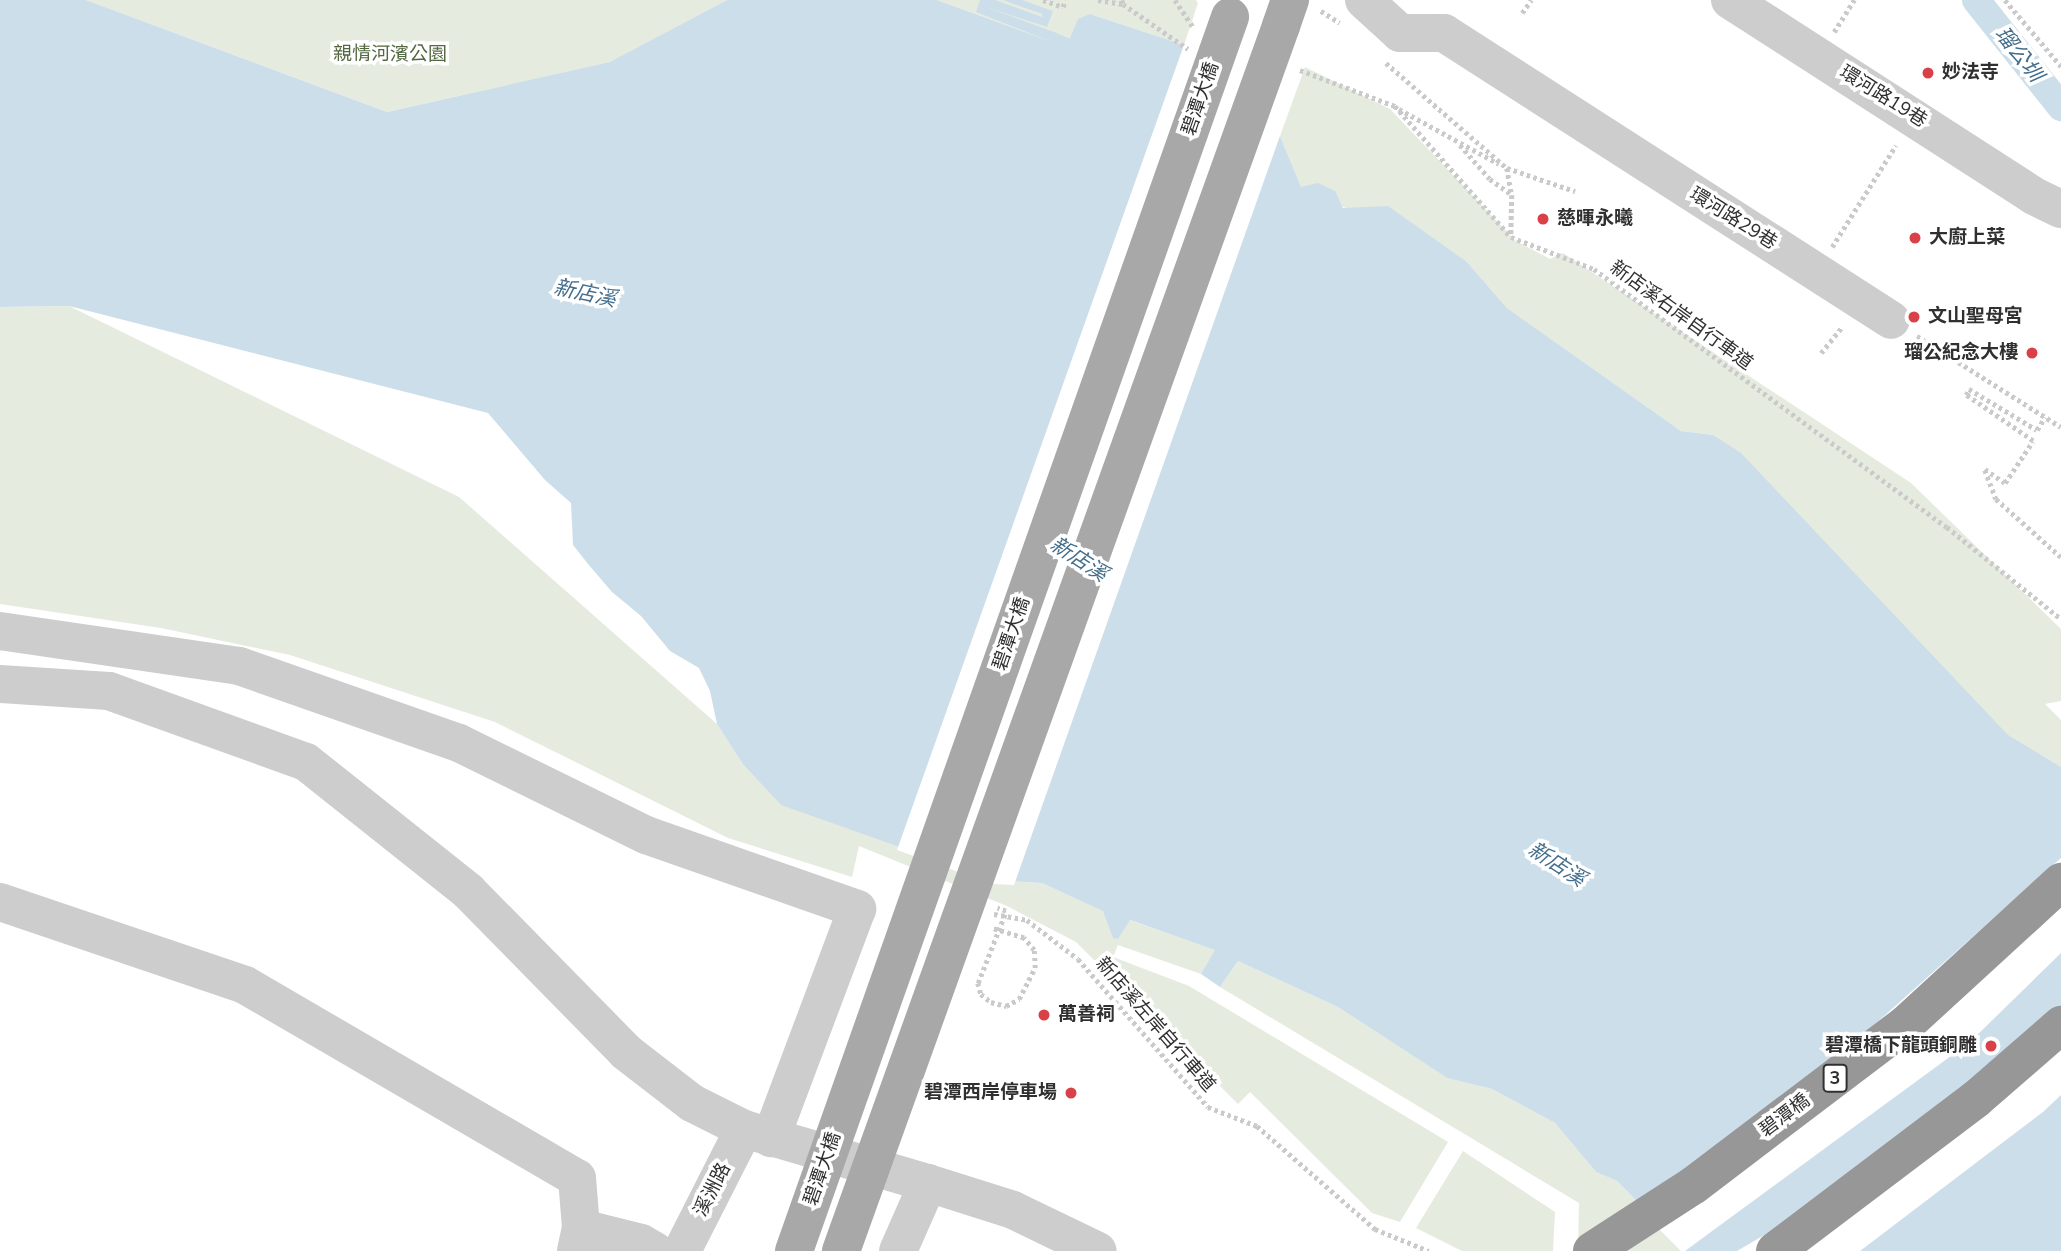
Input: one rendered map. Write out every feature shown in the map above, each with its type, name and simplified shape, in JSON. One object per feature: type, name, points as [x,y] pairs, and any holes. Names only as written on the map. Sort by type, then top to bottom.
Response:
[{"type":"highway","name":"碧潭橋","points":[[1592,1251],[1695,1185],[1905,1025],[2061,882]]},
{"type":"highway","points":[[1774,1251],[1976,1099],[2061,1026]]},
{"type":"main road","points":[[841,1251],[1297,12]]},
{"type":"main road","name":"碧潭大橋","points":[[794,1251],[1222,16]]},
{"type":"street","name":"環河路19巷","points":[[1730,0],[2048,202]]},
{"type":"street","points":[[1352,12],[1389,31]]},
{"type":"street","name":"環河路29巷","points":[[1389,31],[1444,33],[1891,320]]},
{"type":"street","name":"溪洲路","points":[[0,631],[239,666],[459,743],[646,835],[857,909],[758,1133],[682,1251]]},
{"type":"street","points":[[0,684],[109,691],[306,762],[468,891],[626,1052],[692,1103],[758,1133],[1013,1210],[1098,1251]]},
{"type":"street","points":[[0,902],[245,985],[577,1178],[578,1240],[641,1243],[656,1251]]},
{"type":"street","points":[[898,1251],[928,1183]]},
{"type":"path","points":[[1043,0],[1063,7],[1065,0]]},
{"type":"path","points":[[1098,0],[1122,2],[1197,55]]},
{"type":"path","points":[[1175,0],[1190,26],[1222,16]]},
{"type":"path","points":[[1522,13],[1531,0]]},
{"type":"path","points":[[2005,0],[2061,65]]},
{"type":"path","points":[[1297,12],[1352,12]]},
{"type":"path","points":[[1389,31],[1507,168],[1513,195],[1511,237]]},
{"type":"path","name":"新店溪右岸自行車道","points":[[1294,68],[1395,106],[1511,237],[1594,269],[1947,527],[2061,619]]},
{"type":"path","points":[[1395,106],[1507,168],[1575,191]]},
{"type":"path","points":[[1816,271],[1914,117]]},
{"type":"path","points":[[1458,143],[1490,179],[1513,195]]},
{"type":"path","points":[[1891,320],[2061,427]]},
{"type":"path","points":[[2045,417],[2037,430],[1969,390],[1966,395],[2033,441],[2005,483],[1985,469],[1996,499],[2061,557]]},
{"type":"path","points":[[988,927],[1000,930],[1024,938],[1034,950],[1035,968],[1028,984],[1020,999],[1006,1006],[991,1002],[981,993],[978,983],[998,931],[1002,921],[1006,911],[997,908]]},
{"type":"path","name":"新店溪左岸自行車道","points":[[989,913],[1027,920],[1078,959],[1209,1107],[1256,1126],[1375,1229],[1429,1251]]},
{"type":"green space","name":"親情河濱公園","points":[[86,0],[727,0],[611,62],[387,112]]},
{"type":"green space","points":[[937,0],[1196,0],[1198,3],[1184,45],[1090,14],[1071,38],[1056,33],[1052,42]]},
{"type":"green space","points":[[1305,67],[1390,109],[1516,241],[1550,259],[1563,253],[1911,483],[2061,629],[2061,701],[2045,704],[2061,720],[2061,767],[2008,736],[1713,435],[1681,431],[1507,308],[1467,262],[1301,188],[1280,136]]},
{"type":"green space","points":[[69,306],[459,497],[717,724],[742,763],[993,880],[1042,883],[1104,911],[1118,939],[1129,920],[1216,950],[1201,974],[1118,945],[1113,957],[1189,986],[1448,1142],[1400,1222],[1372,1213],[1250,1092],[1238,1104],[1076,942],[1007,906],[859,846],[852,877],[728,838],[495,722],[290,655],[161,628],[0,604],[0,307]]},
{"type":"green space","points":[[1238,961],[1338,1007],[1447,1078],[1492,1089],[1555,1123],[1596,1172],[1617,1181],[1686,1251],[1578,1251],[1579,1203],[1220,987]]},
{"type":"green space","points":[[1463,1151],[1555,1212],[1553,1251],[1462,1251],[1416,1228]]},
{"type":"water","name":"新店溪","points":[[0,0],[86,0],[387,112],[610,62],[727,0],[937,0],[1052,42],[976,12],[980,0],[995,0],[1042,17],[1042,14],[1003,0],[1022,0],[1053,11],[1047,27],[986,7],[1070,38],[1078,19],[1090,14],[1184,45],[1280,136],[1301,187],[1318,183],[1335,191],[1343,208],[1388,206],[1467,262],[1507,308],[1681,431],[1713,435],[1741,453],[2008,735],[2061,767],[2061,1251],[1686,1251],[1617,1181],[1596,1172],[1555,1123],[1492,1089],[1447,1078],[1338,1007],[1238,961],[1220,987],[1201,974],[1215,950],[1130,920],[1118,939],[1113,938],[1103,911],[1042,883],[993,880],[781,805],[742,763],[717,724],[710,691],[699,668],[670,651],[641,616],[612,592],[588,564],[573,545],[571,503],[545,480],[488,413],[69,306],[0,307]]},
{"type":"pier","points":[[1185,42],[1281,133],[1014,885],[992,884],[897,850]]},
{"type":"pier","points":[[2061,858],[2061,953],[1970,1042],[1685,1251],[1681,1251],[1636,1206],[1837,1058]]},
{"type":"pier","points":[[2061,1008],[2061,1095],[2043,1112],[1860,1251],[1737,1251],[1778,1227],[2001,1065]]},
{"type":"waterway","name":"瑠公圳","points":[[1976,0],[2061,107]]},
{"type":"place","name":"妙法寺","points":[[1928,73]]},
{"type":"place","name":"慈暉永曦","points":[[1543,219]]},
{"type":"place","name":"大廚上菜","points":[[1915,238]]},
{"type":"place","name":"文山聖母宮","points":[[1914,317]]},
{"type":"place","name":"瑠公紀念大樓","points":[[2032,353]]},
{"type":"place","name":"萬善祠","points":[[1044,1015]]},
{"type":"place","name":"碧潭橋下龍頭銅雕","points":[[1991,1046]]},
{"type":"place","name":"碧潭西岸停車場","points":[[1071,1093]]}]
